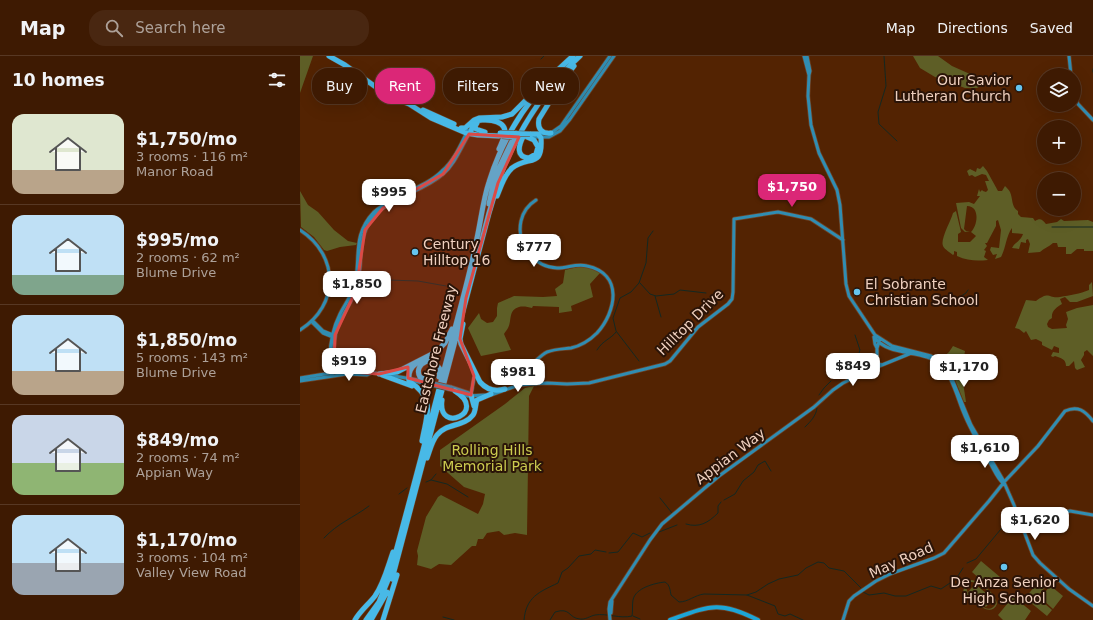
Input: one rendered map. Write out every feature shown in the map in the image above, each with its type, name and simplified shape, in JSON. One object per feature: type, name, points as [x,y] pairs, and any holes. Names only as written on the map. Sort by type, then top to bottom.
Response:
[{"type":"highway","points":[[329,56],[345,65],[387,95],[409,104],[431,118],[469,132],[499,135],[539,136],[541,150],[538,157],[516,166],[507,173],[489,213]]},
{"type":"highway","points":[[335,56],[358,70],[388,92],[409,101],[469,132],[485,132]]},
{"type":"highway","name":"Eastshore Freeway","points":[[559,68],[573,56]]},
{"type":"highway","points":[[551,133],[541,131],[538,126],[539,120],[563,80],[581,56]]},
{"type":"highway","name":"Eastshore Freeway","points":[[368,620],[382,603],[389,589],[489,213],[504,166],[533,112],[550,88],[581,56]]},
{"type":"highway","points":[[461,128],[465,128],[474,120],[479,118],[502,117],[512,114],[522,104]]},
{"type":"highway","name":"Eastshore Freeway","points":[[368,620],[386,587],[417,470],[428,419],[477,240],[484,199],[492,172],[521,114],[529,104]]},
{"type":"highway","points":[[529,135],[538,146],[536,154],[529,158],[521,156],[519,153],[519,146],[533,112]]},
{"type":"highway","points":[[481,121],[476,124],[475,127],[479,131],[499,135]]},
{"type":"highway","points":[[469,132],[475,122],[497,121],[503,125],[505,131],[492,172]]},
{"type":"highway","points":[[469,132],[470,124]]},
{"type":"highway","points":[[477,240],[490,187],[514,135]]},
{"type":"highway","points":[[489,213],[488,208],[493,185],[506,150]]},
{"type":"highway","points":[[466,298],[460,338],[462,346],[483,386],[493,390],[505,389]]},
{"type":"highway","points":[[379,374],[396,372],[436,352],[444,345],[449,336],[459,309]]},
{"type":"highway","points":[[469,361],[474,378]]},
{"type":"highway","points":[[418,362],[411,368],[408,378],[409,381],[421,390],[426,399],[428,419]]},
{"type":"highway","points":[[428,419],[440,371],[435,363],[425,362],[419,368],[419,375],[422,379],[432,384]]},
{"type":"highway","points":[[447,371],[442,409],[446,416],[453,418],[463,415],[466,407],[464,398],[453,390]]},
{"type":"highway","points":[[379,374],[406,383],[416,389],[426,405],[428,419]]},
{"type":"highway","points":[[417,483],[436,436],[445,428],[465,421],[472,416],[475,412],[477,400],[491,394]]},
{"type":"highway","points":[[471,395],[474,406],[472,416]]},
{"type":"highway","points":[[354,620],[378,590],[401,530]]},
{"type":"highway","points":[[383,620],[398,571],[403,538]]},
{"type":"main road","points":[[670,620],[705,608],[715,607],[736,609],[758,620]]},
{"type":"street","points":[[539,136],[551,133],[561,126],[610,56]]},
{"type":"street","points":[[539,136],[553,136],[563,128],[614,56]]},
{"type":"street","points":[[806,56],[810,71],[808,106],[811,125],[821,158],[838,194],[841,209],[846,284],[852,301],[874,336],[886,347]]},
{"type":"street","points":[[1069,56],[1070,68]]},
{"type":"street","points":[[1081,107],[1093,120]]},
{"type":"street","points":[[330,350],[341,318],[356,290],[359,277],[361,246],[368,224],[383,208],[432,182],[443,174],[451,166],[469,132]]},
{"type":"street","points":[[528,384],[529,368],[547,352],[576,346],[594,336],[605,324],[611,312],[614,295],[610,282],[603,273],[596,269],[582,265],[559,268],[549,266],[537,261],[528,252],[522,240],[520,225],[525,210],[536,200]]},
{"type":"street","name":"Hilltop Drive","points":[[300,381],[343,372],[368,372],[408,378],[469,393],[471,395],[491,394],[513,386],[528,384],[590,383],[658,366],[670,361],[695,330],[732,300],[734,292],[734,219],[778,212],[811,220],[843,240]]},
{"type":"street","points":[[300,230],[310,237],[320,249],[326,260],[329,286],[327,300],[321,312],[312,322],[300,330]]},
{"type":"street","points":[[312,322],[334,336]]},
{"type":"street","points":[[312,322],[329,339],[332,374]]},
{"type":"street","points":[[323,334],[334,336]]},
{"type":"street","points":[[332,374],[334,336]]},
{"type":"street","points":[[874,336],[877,347],[875,363],[882,365]]},
{"type":"street","points":[[877,347],[879,341]]},
{"type":"street","points":[[879,341],[910,352],[935,358],[944,364],[949,371],[971,425],[1003,480],[1022,524],[1030,550],[1035,559],[1069,589],[1093,606]]},
{"type":"street","points":[[877,347],[881,346],[901,352],[910,352]]},
{"type":"street","points":[[901,352],[901,357]]},
{"type":"street","points":[[868,371],[871,371],[910,352]]},
{"type":"street","name":"Appian Way","points":[[611,620],[610,613],[612,601],[650,540],[662,524],[719,476],[814,407],[833,390],[843,383],[868,371],[875,363]]},
{"type":"street","points":[[533,364],[536,384]]},
{"type":"street","points":[[333,366],[336,371],[343,372]]},
{"type":"street","name":"Hilltop Drive","points":[[300,378],[332,374],[371,373]]},
{"type":"street","points":[[471,395],[474,378]]},
{"type":"street","points":[[529,378],[536,384]]},
{"type":"street","name":"May Road","points":[[843,620],[849,601],[873,583],[885,576],[944,553],[1006,483],[1065,411],[1072,408],[1079,409],[1085,412],[1093,421]]},
{"type":"street","points":[[1022,524],[1070,511],[1093,515]]},
{"type":"street","points":[[349,620],[354,620]]},
{"type":"highlighted area","points":[[469,134],[519,137],[498,183],[466,298],[460,339],[474,376],[471,395],[408,378],[408,367],[379,374],[338,371],[334,367],[335,335],[356,290],[365,230],[383,208],[443,174]]},
{"type":"green space","points":[[300,56],[313,56],[300,93]]},
{"type":"green space","points":[[913,56],[938,56],[952,66],[988,82],[977,88],[965,88],[935,77],[920,68]]},
{"type":"green space","points":[[983,166],[998,191],[1002,191],[1005,186],[1009,190],[1014,207],[1021,217],[1033,218],[1035,221],[1041,220],[1046,224],[1057,222],[1061,219],[1064,221],[1088,220],[1093,222],[1093,251],[1077,249],[1071,254],[1066,254],[1066,247],[1058,247],[1057,243],[1053,243],[1040,252],[1028,253],[1030,244],[1028,239],[1026,240],[1026,243],[1021,242],[1019,249],[1012,248],[1023,234],[1012,233],[1012,228],[1008,235],[1001,257],[995,259],[997,254],[993,255],[990,250],[991,247],[999,248],[1001,230],[998,220],[996,221],[996,226],[987,243],[985,243],[987,246],[984,250],[986,251],[984,257],[988,260],[969,260],[957,256],[957,252],[954,251],[953,255],[946,250],[942,243],[943,239],[953,213],[956,211],[961,232],[958,234],[958,242],[970,242],[976,236],[971,232],[976,221],[976,212],[971,207],[967,206],[964,229],[966,231],[970,231],[965,232],[961,228],[956,203],[969,202],[974,204],[980,196],[977,196],[979,189],[980,192],[982,190],[986,192],[988,190],[985,181],[989,181],[986,175],[982,174],[975,177],[972,175],[969,176],[967,171],[970,169],[976,172],[977,168],[980,169]]},
{"type":"green space","points":[[300,191],[308,205],[318,212],[334,230],[348,241],[357,243],[356,245],[340,247],[327,251],[324,250],[314,237],[301,227]]},
{"type":"green space","points":[[582,266],[600,273],[590,284],[593,297],[571,306],[572,311],[559,313],[559,307],[533,306],[532,308],[516,308],[512,313],[508,329],[504,334],[511,350],[481,356],[468,328],[479,313],[481,319],[487,323],[493,322],[497,316],[498,303],[514,296],[557,296],[555,289],[563,283],[565,270]]},
{"type":"green space","points":[[1092,282],[1093,296],[1077,302],[1070,302],[1065,297],[1060,299],[1062,304],[1053,311],[1052,318],[1047,324],[1048,327],[1052,329],[1067,328],[1066,325],[1068,319],[1066,312],[1093,305],[1093,356],[1087,350],[1084,352],[1081,360],[1085,367],[1077,370],[1075,368],[1074,361],[1069,366],[1066,366],[1063,359],[1051,356],[1053,352],[1059,353],[1059,348],[1054,346],[1052,350],[1042,345],[1042,342],[1036,339],[1031,340],[1026,331],[1024,333],[1015,328],[1026,300],[1036,301],[1047,295],[1060,297],[1082,292],[1089,290],[1089,285]]},
{"type":"green space","points":[[953,346],[965,351],[964,357],[959,356],[966,402],[964,402],[952,372],[941,359]]},
{"type":"green space","name":"Rolling Hills Memorial Park","points":[[534,386],[529,396],[527,535],[515,533],[504,535],[499,531],[487,533],[483,539],[478,539],[476,546],[472,546],[451,565],[439,564],[431,569],[417,565],[417,551],[426,517],[438,497],[441,495],[478,514],[483,504],[485,494],[464,487],[440,466],[440,450],[525,388]]},
{"type":"green space","points":[[981,561],[1000,577],[990,588],[972,572]]},
{"type":"green space","points":[[1041,579],[1048,584],[1037,597],[1052,610],[1047,616],[1025,598]]},
{"type":"green space","points":[[971,580],[979,582],[991,592],[996,600],[997,604],[990,610],[985,609],[975,603],[963,592],[965,584]],"holes":[[[971,582],[982,586],[993,596],[996,603],[993,607],[990,609],[985,608],[968,593],[966,587]]]},
{"type":"green space","points":[[975,584],[993,599],[986,607],[968,592]]},
{"type":"green space","points":[[1049,587],[1052,587],[1063,596],[1053,609],[1041,598]]},
{"type":"green space","points":[[1014,597],[1031,611],[1025,620],[1003,620],[998,615]]},
{"type":"waterway","points":[[541,59],[544,56]]},
{"type":"waterway","points":[[884,56],[886,86],[878,112],[879,124],[897,141]]},
{"type":"waterway","points":[[1052,227],[1093,227]]},
{"type":"waterway","points":[[639,361],[616,331],[613,318],[620,298],[631,292],[639,283],[646,263],[648,238],[653,231]]},
{"type":"waterway","points":[[374,277],[388,280],[418,281],[446,286]]},
{"type":"waterway","points":[[640,283],[650,294],[656,296],[674,294],[680,290],[706,293]]},
{"type":"waterway","points":[[958,298],[968,290]]},
{"type":"waterway","points":[[655,296],[661,317]]},
{"type":"waterway","points":[[597,350],[616,332]]},
{"type":"waterway","points":[[848,368],[858,356],[860,350],[855,335]]},
{"type":"waterway","points":[[819,395],[831,381]]},
{"type":"waterway","points":[[805,427],[814,416],[817,408]]},
{"type":"waterway","points":[[724,500],[735,494],[743,481],[754,472],[758,465],[765,461],[771,471]]},
{"type":"waterway","points":[[426,482],[431,480],[436,474]]},
{"type":"waterway","points":[[431,480],[447,484],[468,497]]},
{"type":"waterway","points":[[399,494],[407,488]]},
{"type":"waterway","points":[[660,498],[672,513]]},
{"type":"waterway","points":[[686,524],[699,525],[711,520],[718,513],[718,506],[721,502]]},
{"type":"waterway","points":[[324,538],[340,524],[369,506]]},
{"type":"waterway","points":[[967,563],[976,559],[1011,517]]},
{"type":"waterway","points":[[659,532],[677,525]]},
{"type":"waterway","points":[[609,553],[618,552],[633,533],[642,537],[650,533]]},
{"type":"waterway","points":[[524,620],[527,606],[535,596],[558,583],[562,572],[579,556],[591,554],[595,550],[606,552]]},
{"type":"waterway","points":[[747,595],[756,592],[779,579],[798,575],[806,568],[818,562],[824,563],[829,568],[844,571],[861,588]]},
{"type":"waterway","points":[[863,592],[869,595],[884,593],[895,596],[906,596],[931,586],[941,589],[956,579],[963,568]]},
{"type":"waterway","points":[[550,620],[555,612],[560,611],[567,612],[573,617],[582,619],[595,615],[623,617],[632,616],[633,600],[637,592],[651,585],[665,582],[669,586],[671,595],[679,602],[704,594],[747,595],[775,606],[778,614],[785,616],[790,614],[803,620]]},
{"type":"waterway","points":[[633,616],[640,619]]},
{"type":"waterway","points":[[443,617],[454,620]]},
{"type":"place","name":"Our Savior Lutheran Church","points":[[1019,88]]},
{"type":"place","name":"Century Hilltop 16","points":[[415,252]]},
{"type":"place","name":"El Sobrante Christian School","points":[[857,292]]},
{"type":"place","name":"De Anza Senior High School","points":[[1004,567]]}]
